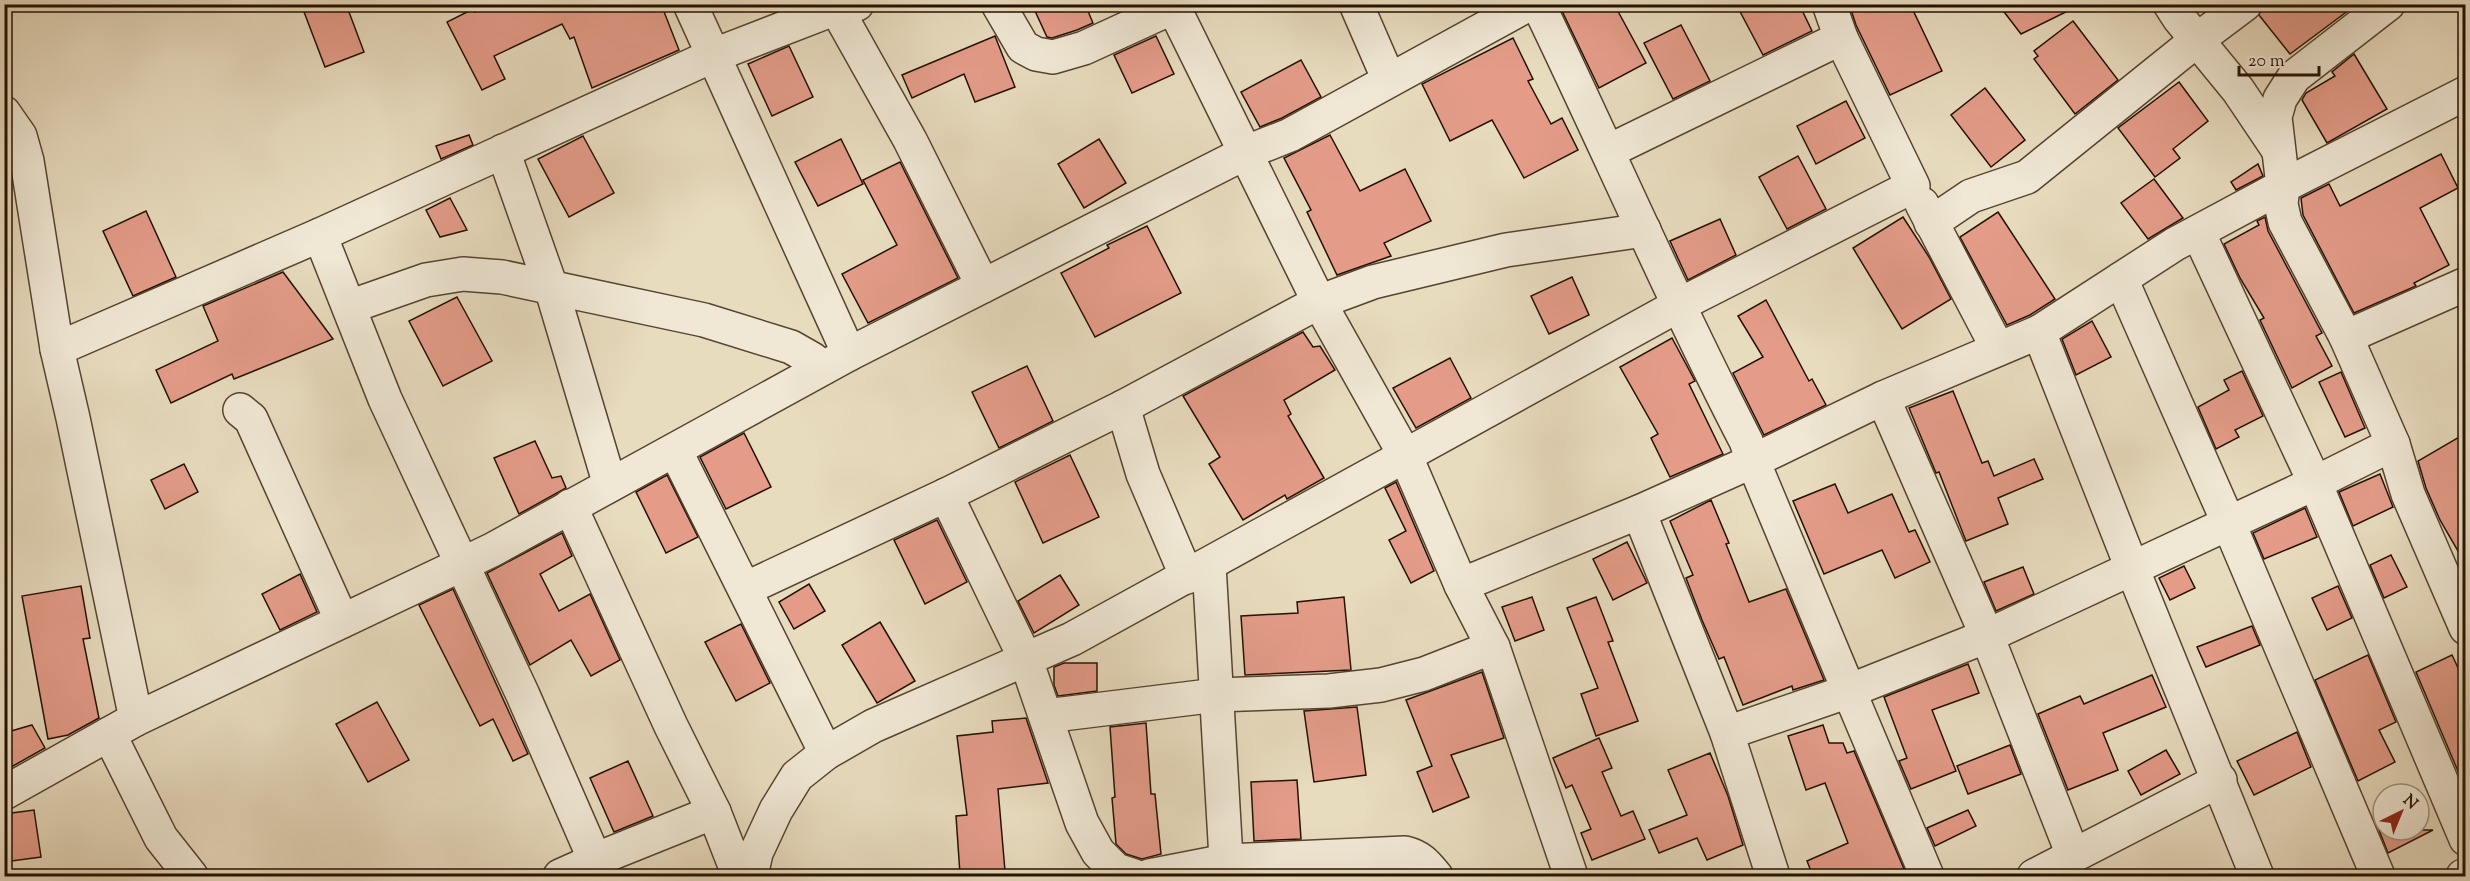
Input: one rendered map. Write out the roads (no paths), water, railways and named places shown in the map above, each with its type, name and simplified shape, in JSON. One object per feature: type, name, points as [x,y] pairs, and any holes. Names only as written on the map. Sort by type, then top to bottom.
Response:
[{"type":"street","points":[[690,4],[836,361]]},
{"type":"street","points":[[998,4],[1023,47],[1036,54],[1053,57],[1084,48],[1176,6],[1319,302],[1406,457],[1461,585],[1493,647],[1571,876]]},
{"type":"street","points":[[1356,4],[1389,81]]},
{"type":"street","points":[[4,793],[122,726],[461,565],[836,361],[1247,152],[1290,135],[1529,4]]},
{"type":"street","points":[[1538,4],[1609,151],[1679,305],[1746,441],[1927,876]]},
{"type":"street","points":[[1829,4],[1841,38],[1931,223],[1998,349]]},
{"type":"street","points":[[2170,4],[2238,90],[2278,149]]},
{"type":"street","points":[[1931,223],[1971,196],[2027,177],[2245,4]]},
{"type":"street","points":[[2388,4],[2294,77],[2280,99],[2275,117],[2283,186],[2281,204],[2285,222],[2346,336],[2393,444],[2408,494],[2466,628]]},
{"type":"street","points":[[57,349],[320,235],[712,56],[847,7],[983,286]]},
{"type":"street","points":[[1609,151],[1841,38]]},
{"type":"street","points":[[1461,585],[1639,512],[1753,461],[1883,398],[2039,332],[2175,244],[2466,93]]},
{"type":"street","points":[[4,113],[20,136],[27,161],[57,349],[74,418],[122,726],[162,838],[163,876]]},
{"type":"street","points":[[503,151],[550,287],[610,485]]},
{"type":"street","points":[[750,876],[756,853],[776,810],[797,776],[826,753],[873,726],[1026,660],[1198,571],[1679,305],[1913,186]]},
{"type":"street","points":[[745,590],[946,495],[1123,407],[1319,302],[1373,282],[1506,250],[1644,230]]},
{"type":"street","points":[[2199,232],[2315,483],[2466,839]]},
{"type":"street","points":[[320,235],[385,399],[523,695],[599,868]]},
{"type":"street","points":[[349,307],[426,280],[463,274],[502,277],[704,320],[791,347],[812,359],[836,361]]},
{"type":"street","points":[[2121,279],[2229,524],[2378,876]]},
{"type":"street","points":[[2346,336],[2464,289]]},
{"type":"street","points":[[2039,332],[2132,568],[2258,876]]},
{"type":"street","points":[[1883,398],[1987,636],[2073,855]]},
{"type":"street","points":[[1123,407],[1143,474],[1198,571],[1217,694],[1227,869]]},
{"type":"street","points":[[240,410],[250,419],[342,621]]},
{"type":"street","points":[[1727,733],[1849,691],[1987,636],[2229,524],[2393,444]]},
{"type":"street","points":[[675,450],[826,753]]},
{"type":"street","points":[[946,495],[1026,660],[1082,822],[1098,852],[1116,870],[1134,876]]},
{"type":"street","points":[[570,506],[670,726],[714,812],[739,876]]},
{"type":"street","points":[[1639,512],[1727,733],[1773,876]]},
{"type":"street","points":[[1046,716],[1217,694],[1329,691],[1380,685],[1424,674],[1493,647]]},
{"type":"street","points":[[2034,876],[2220,780]]},
{"type":"street","points":[[560,876],[599,868],[714,812]]},
{"type":"street","points":[[162,838],[192,876]]},
{"type":"street","points":[[1149,876],[1405,853],[1417,856],[1436,876]]}]
